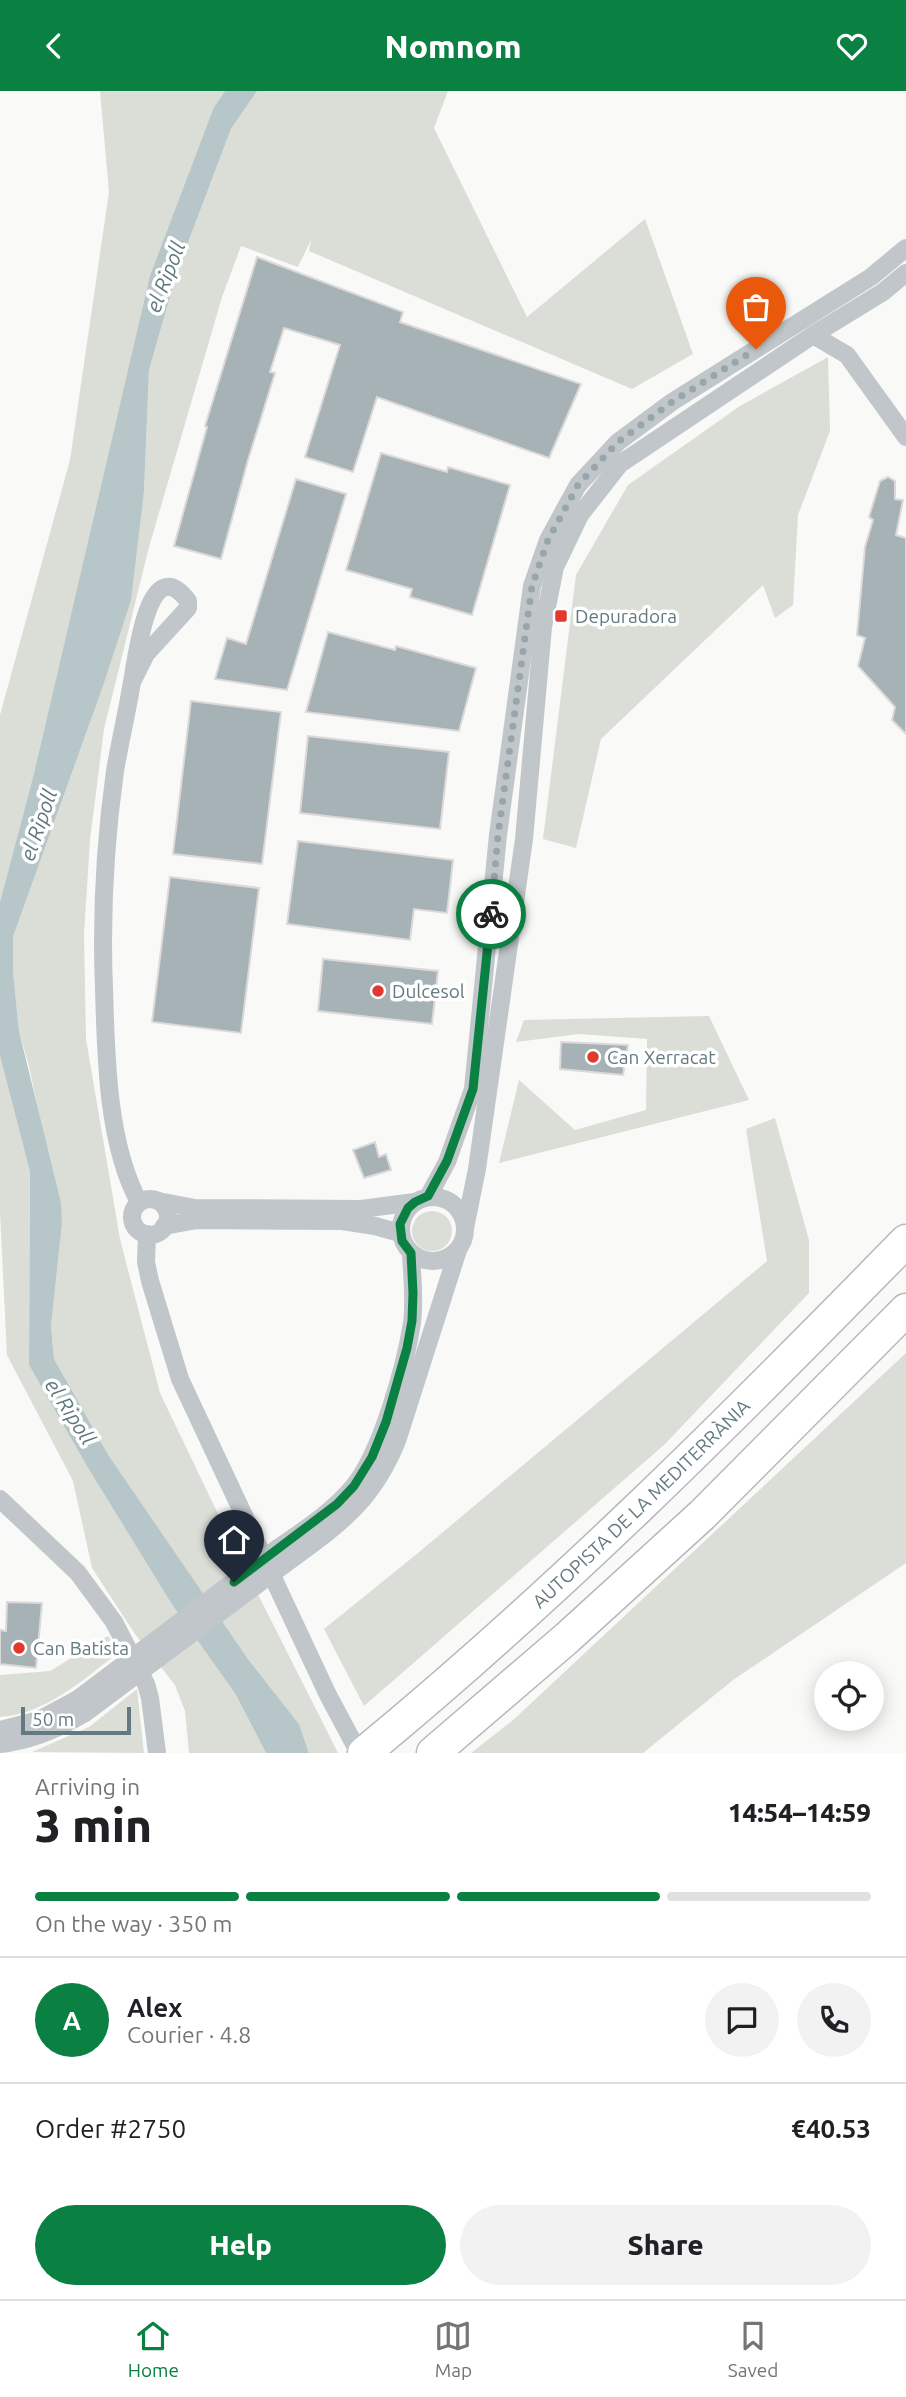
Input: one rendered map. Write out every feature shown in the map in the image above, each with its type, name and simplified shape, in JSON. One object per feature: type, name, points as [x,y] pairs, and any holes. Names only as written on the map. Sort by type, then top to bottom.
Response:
[{"type":"highway","name":"AUTOPISTA DE LA MEDITERRÀNIA","points":[[361,1753],[422,1705],[530,1610],[628,1518],[783,1367],[906,1241]]},
{"type":"highway","points":[[439,1748],[567,1638],[702,1515],[906,1310]]},
{"type":"street","points":[[906,249],[871,277],[672,402],[618,442],[578,485],[548,540],[532,586],[498,835],[473,1089],[447,1161],[421,1199],[403,1216],[400,1233],[406,1248],[419,1259],[430,1261],[450,1257],[462,1243],[477,1169],[524,839],[543,627],[555,566],[580,516],[620,464],[813,335],[883,292],[906,273]]},
{"type":"street","points":[[813,335],[847,355],[906,437]]},
{"type":"street","points":[[133,680],[145,654],[188,608],[188,601],[176,589],[168,586],[160,589],[153,598],[143,623],[115,772],[107,844],[102,938],[107,1065],[119,1148],[125,1173],[139,1202]]},
{"type":"street","points":[[158,1201],[167,1215],[164,1226],[157,1233],[141,1232],[133,1223],[132,1211],[139,1202],[149,1199],[195,1208],[347,1209],[439,1197],[458,1208],[465,1228]]},
{"type":"street","points":[[164,1226],[197,1220],[342,1221],[400,1233]]},
{"type":"street","points":[[147,1234],[146,1262],[149,1281],[180,1379],[328,1695],[361,1753]]},
{"type":"street","points":[[282,1556],[343,1521],[373,1488],[386,1466],[397,1441],[457,1250]]},
{"type":"street","points":[[0,1744],[52,1731],[81,1706],[282,1556],[354,1486],[372,1457],[386,1422],[409,1335],[413,1293],[411,1253]]},
{"type":"street","points":[[0,1499],[78,1573],[114,1622],[146,1684],[156,1753]]},
{"type":"street","points":[[0,1730],[81,1706]]},
{"type":"shaded area","points":[[100,91],[225,91],[214,107],[0,902],[0,715],[70,460],[109,192]]},
{"type":"shaded area","points":[[257,91],[448,91],[434,128],[527,317],[645,219],[693,354],[632,389],[309,251],[311,240],[298,267],[241,246],[222,297],[149,547],[104,729],[90,840],[84,934],[86,1039],[120,1239],[160,1393],[338,1753],[309,1753],[299,1724],[248,1659],[109,1456],[54,1359],[51,1326],[62,1224],[29,1066],[19,1031],[13,971],[13,937],[102,689],[144,491],[149,370],[178,269],[231,129]]},
{"type":"shaded area","points":[[828,357],[830,431],[798,515],[793,605],[775,618],[763,585],[601,739],[576,848],[543,839],[576,575],[628,485],[740,406]]},
{"type":"shaded area","points":[[709,1016],[749,1100],[499,1163],[519,1080],[575,1130],[646,1110],[647,1039],[579,1034],[516,1042],[524,1020]]},
{"type":"shaded area","points":[[0,1056],[30,1172],[29,1365],[88,1468],[171,1603],[236,1695],[266,1753],[189,1753],[185,1711],[175,1685],[135,1634],[92,1568],[73,1481],[7,1355],[0,1213]]},
{"type":"shaded area","points":[[775,1118],[809,1240],[809,1293],[664,1445],[364,1706],[324,1629],[767,1261],[746,1129]]},
{"type":"shaded area","points":[[432,1211],[440,1212],[446,1217],[451,1223],[451,1239],[446,1245],[440,1250],[432,1251],[424,1250],[418,1245],[413,1239],[412,1231],[413,1223],[418,1217],[424,1212]]},
{"type":"shaded area","points":[[906,1353],[906,1563],[733,1680],[643,1753],[471,1753],[512,1721]]},
{"type":"shaded area","points":[[108,1636],[119,1652],[78,1684],[33,1709],[0,1717],[0,1675],[50,1671]]},
{"type":"shaded area","points":[[137,1689],[144,1753],[32,1752],[89,1727]]},
{"type":"water","name":"el Ripoll","points":[[225,91],[257,91],[231,129],[178,269],[149,370],[144,491],[131,600],[13,937],[13,971],[19,1031],[61,1203],[62,1224],[51,1326],[54,1359],[109,1456],[248,1659],[299,1724],[309,1753],[266,1753],[236,1695],[171,1603],[88,1468],[29,1365],[30,1172],[0,1056],[0,902],[34,774],[150,276],[214,107]]},
{"type":"building","points":[[257,257],[403,312],[400,322],[581,384],[549,458],[377,397],[353,472],[305,457],[340,345],[284,328],[270,372],[275,373],[221,559],[174,546],[207,427],[205,426]]},
{"type":"building","points":[[381,453],[447,472],[448,467],[510,485],[472,615],[410,597],[412,589],[346,570]]},
{"type":"building","points":[[888,477],[895,481],[895,499],[903,500],[896,535],[906,538],[906,734],[892,720],[895,707],[858,666],[865,638],[857,635],[865,547],[873,520],[869,517],[880,481]]},
{"type":"building","points":[[296,479],[346,494],[287,690],[215,679],[227,638],[246,644]]},
{"type":"building","points":[[328,632],[395,650],[396,646],[476,668],[459,731],[306,712]]},
{"type":"building","points":[[191,701],[281,712],[262,864],[173,854]]},
{"type":"building","points":[[308,736],[449,752],[440,829],[300,813]]},
{"type":"building","points":[[298,841],[453,860],[447,913],[414,909],[410,940],[287,924]]},
{"type":"building","points":[[170,877],[259,888],[241,1033],[152,1022]]},
{"type":"building","name":"Dulcesol","points":[[323,959],[438,971],[432,1024],[318,1011]]},
{"type":"building","name":"Can Xerracat","points":[[561,1042],[628,1045],[623,1075],[560,1069]]},
{"type":"building","points":[[375,1142],[379,1157],[386,1154],[391,1170],[364,1178],[353,1150]]},
{"type":"building","name":"Can Batista","points":[[7,1602],[42,1603],[36,1668],[0,1664],[0,1630],[6,1631]]},
{"type":"way so far","points":[[491,914],[498,835],[532,586],[548,540],[578,485],[618,442],[672,402],[756,349]]},
{"type":"place","name":"Depuradora","points":[[561,616]]},
{"type":"place","name":"Dulcesol","points":[[378,991]]},
{"type":"place","name":"Can Xerracat","points":[[593,1057]]},
{"type":"place","name":"Can Batista","points":[[19,1648]]},
{"type":"route","points":[[234,1582],[337,1504],[354,1486],[380,1439],[407,1348],[412,1321],[411,1253],[402,1241],[400,1224],[408,1208],[428,1196],[438,1179],[473,1089],[491,914]]}]
